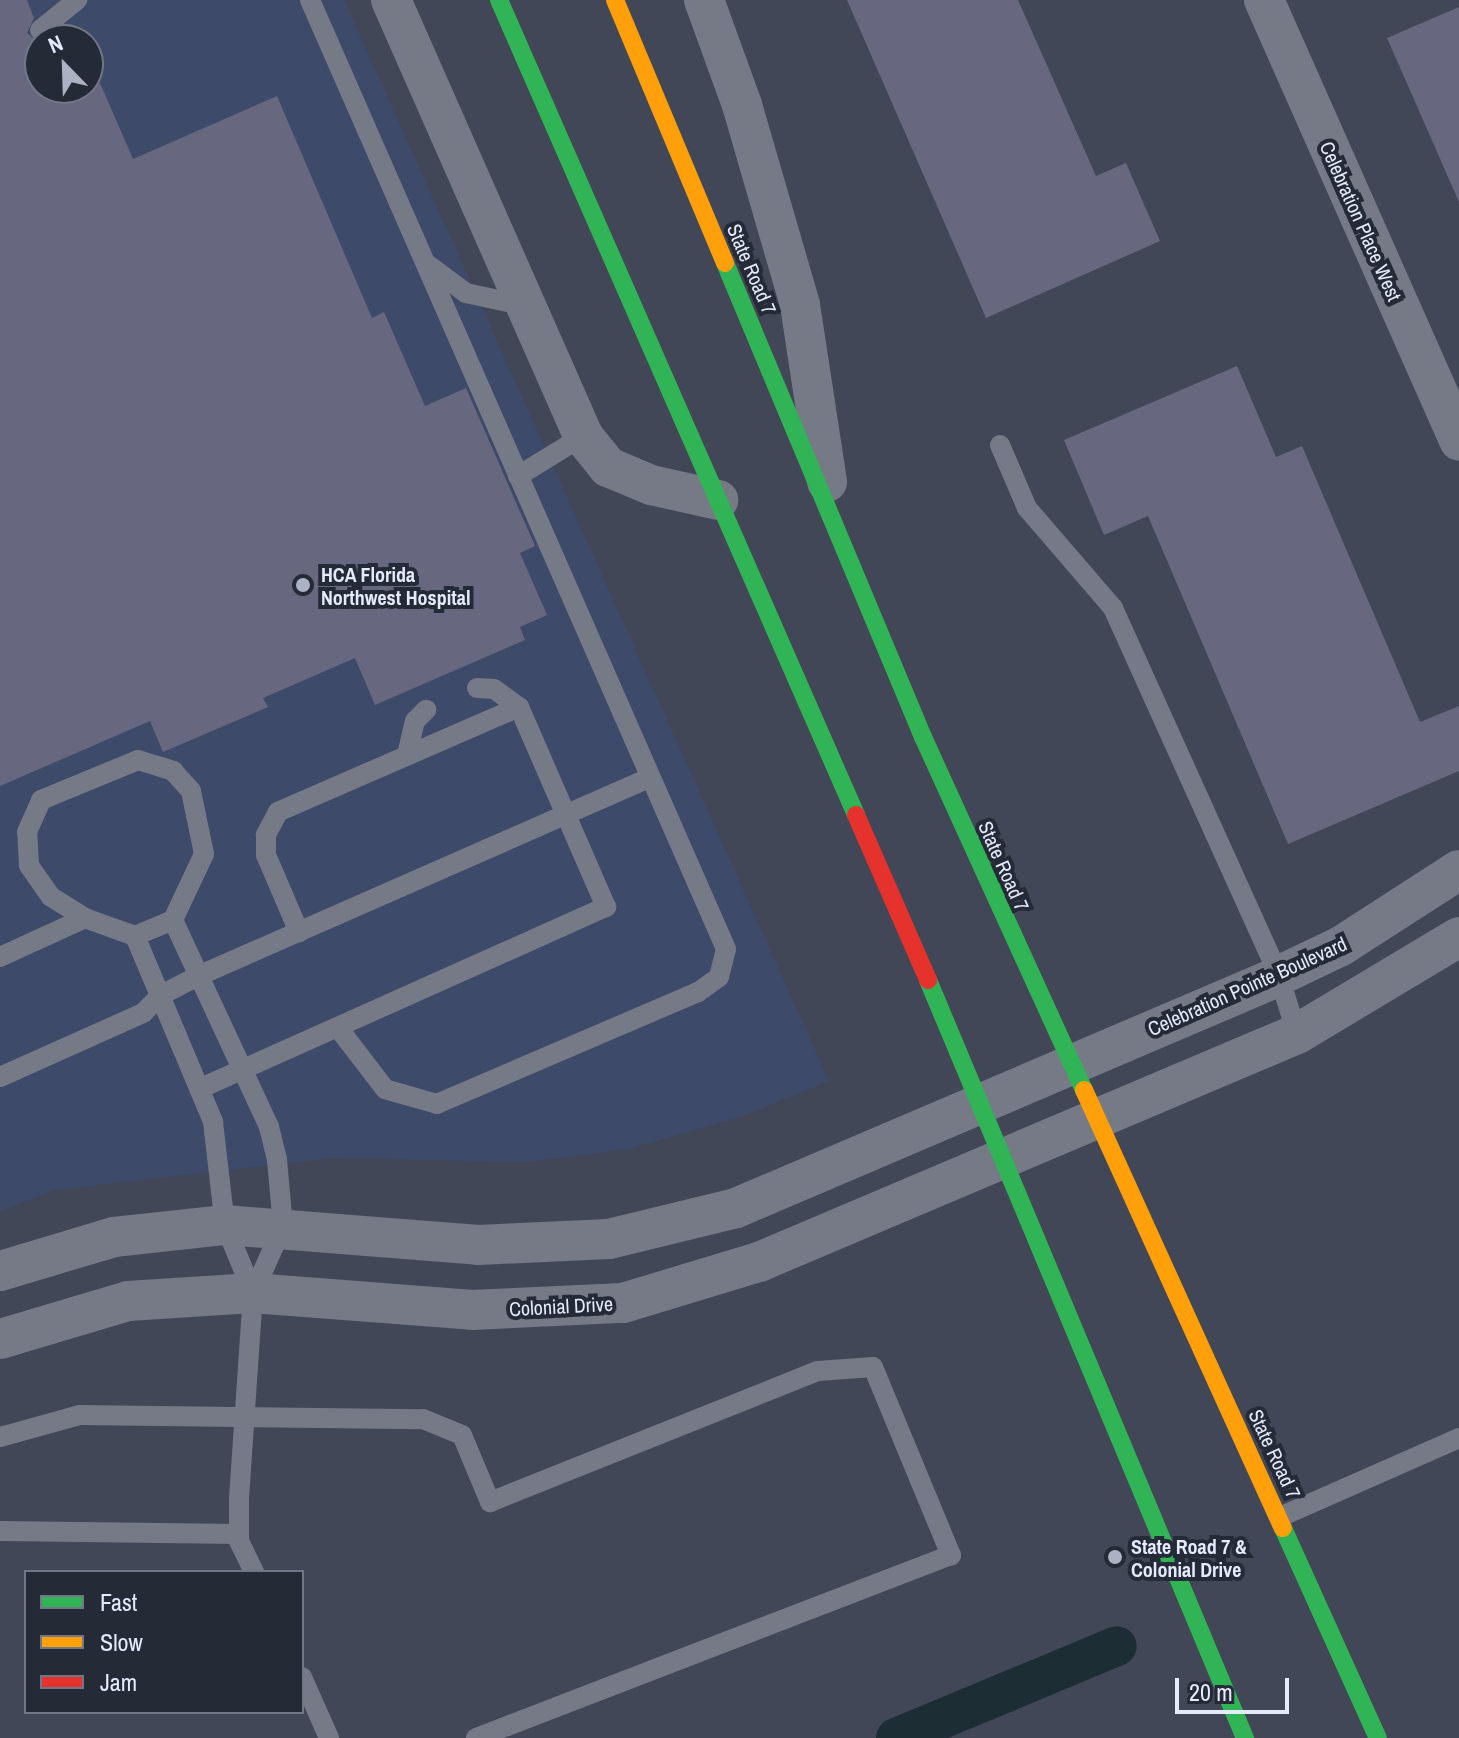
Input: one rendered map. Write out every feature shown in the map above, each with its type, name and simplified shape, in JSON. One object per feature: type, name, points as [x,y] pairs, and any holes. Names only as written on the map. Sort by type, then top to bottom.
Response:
[{"type":"main road","points":[[499,0],[983,1105],[1245,1738]]},
{"type":"main road","name":"State Road 7","points":[[615,0],[832,517],[1068,1064],[1280,1517],[1378,1738]]},
{"type":"street","points":[[391,0],[583,436],[608,467],[651,485],[718,500]]},
{"type":"street","points":[[704,0],[742,105],[800,305],[832,517]]},
{"type":"street","name":"Celebration Place West","points":[[1264,0],[1459,441]]},
{"type":"street","name":"Celebration Pointe Boulevard","points":[[1068,1064],[1279,976],[1341,946],[1459,870]]},
{"type":"street","points":[[1094,1118],[1297,1034],[1459,937]]},
{"type":"street","points":[[0,1271],[114,1237],[225,1225],[283,1226],[478,1245],[609,1239],[736,1208],[983,1105],[1068,1064]]},
{"type":"street","name":"Colonial Drive","points":[[0,1339],[128,1301],[253,1293],[472,1310],[623,1303],[759,1262],[1094,1118]]},
{"type":"lane","points":[[47,24],[77,0]]},
{"type":"lane","points":[[310,0],[726,949],[719,977],[698,992],[437,1104],[385,1089],[339,1029]]},
{"type":"lane","points":[[424,261],[466,293],[526,306]]},
{"type":"lane","points":[[518,476],[583,436]]},
{"type":"lane","points":[[1000,445],[1027,508],[1113,608],[1279,976],[1297,1034]]},
{"type":"lane","points":[[201,1088],[339,1029],[606,907],[519,707],[494,689],[477,688]]},
{"type":"lane","points":[[299,932],[266,855],[266,835],[278,812],[519,707]]},
{"type":"lane","points":[[407,755],[415,721],[426,710]]},
{"type":"lane","points":[[138,760],[173,771],[191,791],[201,819],[204,854],[173,920],[135,936],[85,918],[51,897],[29,865],[27,832],[41,800],[138,760]]},
{"type":"lane","points":[[0,1077],[143,1013],[161,995],[198,976],[650,778]]},
{"type":"lane","points":[[0,957],[85,918]]},
{"type":"lane","points":[[173,920],[269,1127],[283,1226],[253,1293],[239,1534],[253,1570]]},
{"type":"lane","points":[[135,936],[201,1088],[221,1160],[225,1225],[253,1293]]},
{"type":"lane","points":[[0,1437],[80,1415],[245,1414],[423,1419],[462,1435],[490,1502],[818,1371],[873,1367],[951,1555],[476,1738]]},
{"type":"lane","points":[[1280,1517],[1459,1438]]},
{"type":"lane","points":[[0,1531],[239,1534]]},
{"type":"lane","points":[[304,1682],[329,1738]]},
{"type":"shaded area","name":"HCA Florida Northwest Hospital","points":[[0,0],[344,0],[829,1081],[743,1116],[629,1149],[526,1162],[333,1158],[55,1190],[0,1211]]},
{"type":"building","points":[[0,0],[27,0],[34,18],[31,24],[24,24],[24,104],[104,104],[104,92],[133,159],[277,96],[372,318],[384,312],[425,406],[466,388],[535,546],[520,553],[547,615],[520,627],[525,640],[375,705],[355,658],[263,698],[268,707],[163,752],[150,721],[0,786]]},
{"type":"building","points":[[847,0],[1018,0],[1096,176],[1126,163],[1160,241],[986,318]]},
{"type":"building","points":[[1459,7],[1459,202],[1387,38]]},
{"type":"building","points":[[1237,366],[1276,457],[1302,446],[1420,722],[1459,706],[1459,771],[1288,844],[1148,516],[1104,535],[1064,440]]},
{"type":"waterway","points":[[896,1738],[1117,1646]]},
{"type":"traffic: fast","points":[[499,0],[856,815]]},
{"type":"traffic: fast","points":[[725,263],[923,737],[1084,1090]]},
{"type":"traffic: fast","points":[[928,980],[1245,1738]]},
{"type":"traffic: fast","points":[[1283,1528],[1378,1738]]},
{"type":"traffic: slow","points":[[615,0],[725,263]]},
{"type":"traffic: slow","points":[[1084,1090],[1283,1528]]},
{"type":"traffic: jam","points":[[856,815],[928,980]]},
{"type":"place","name":"HCA Florida Northwest Hospital","points":[[303,585]]},
{"type":"place","name":"State Road 7 & Colonial Drive","points":[[1115,1557]]}]
